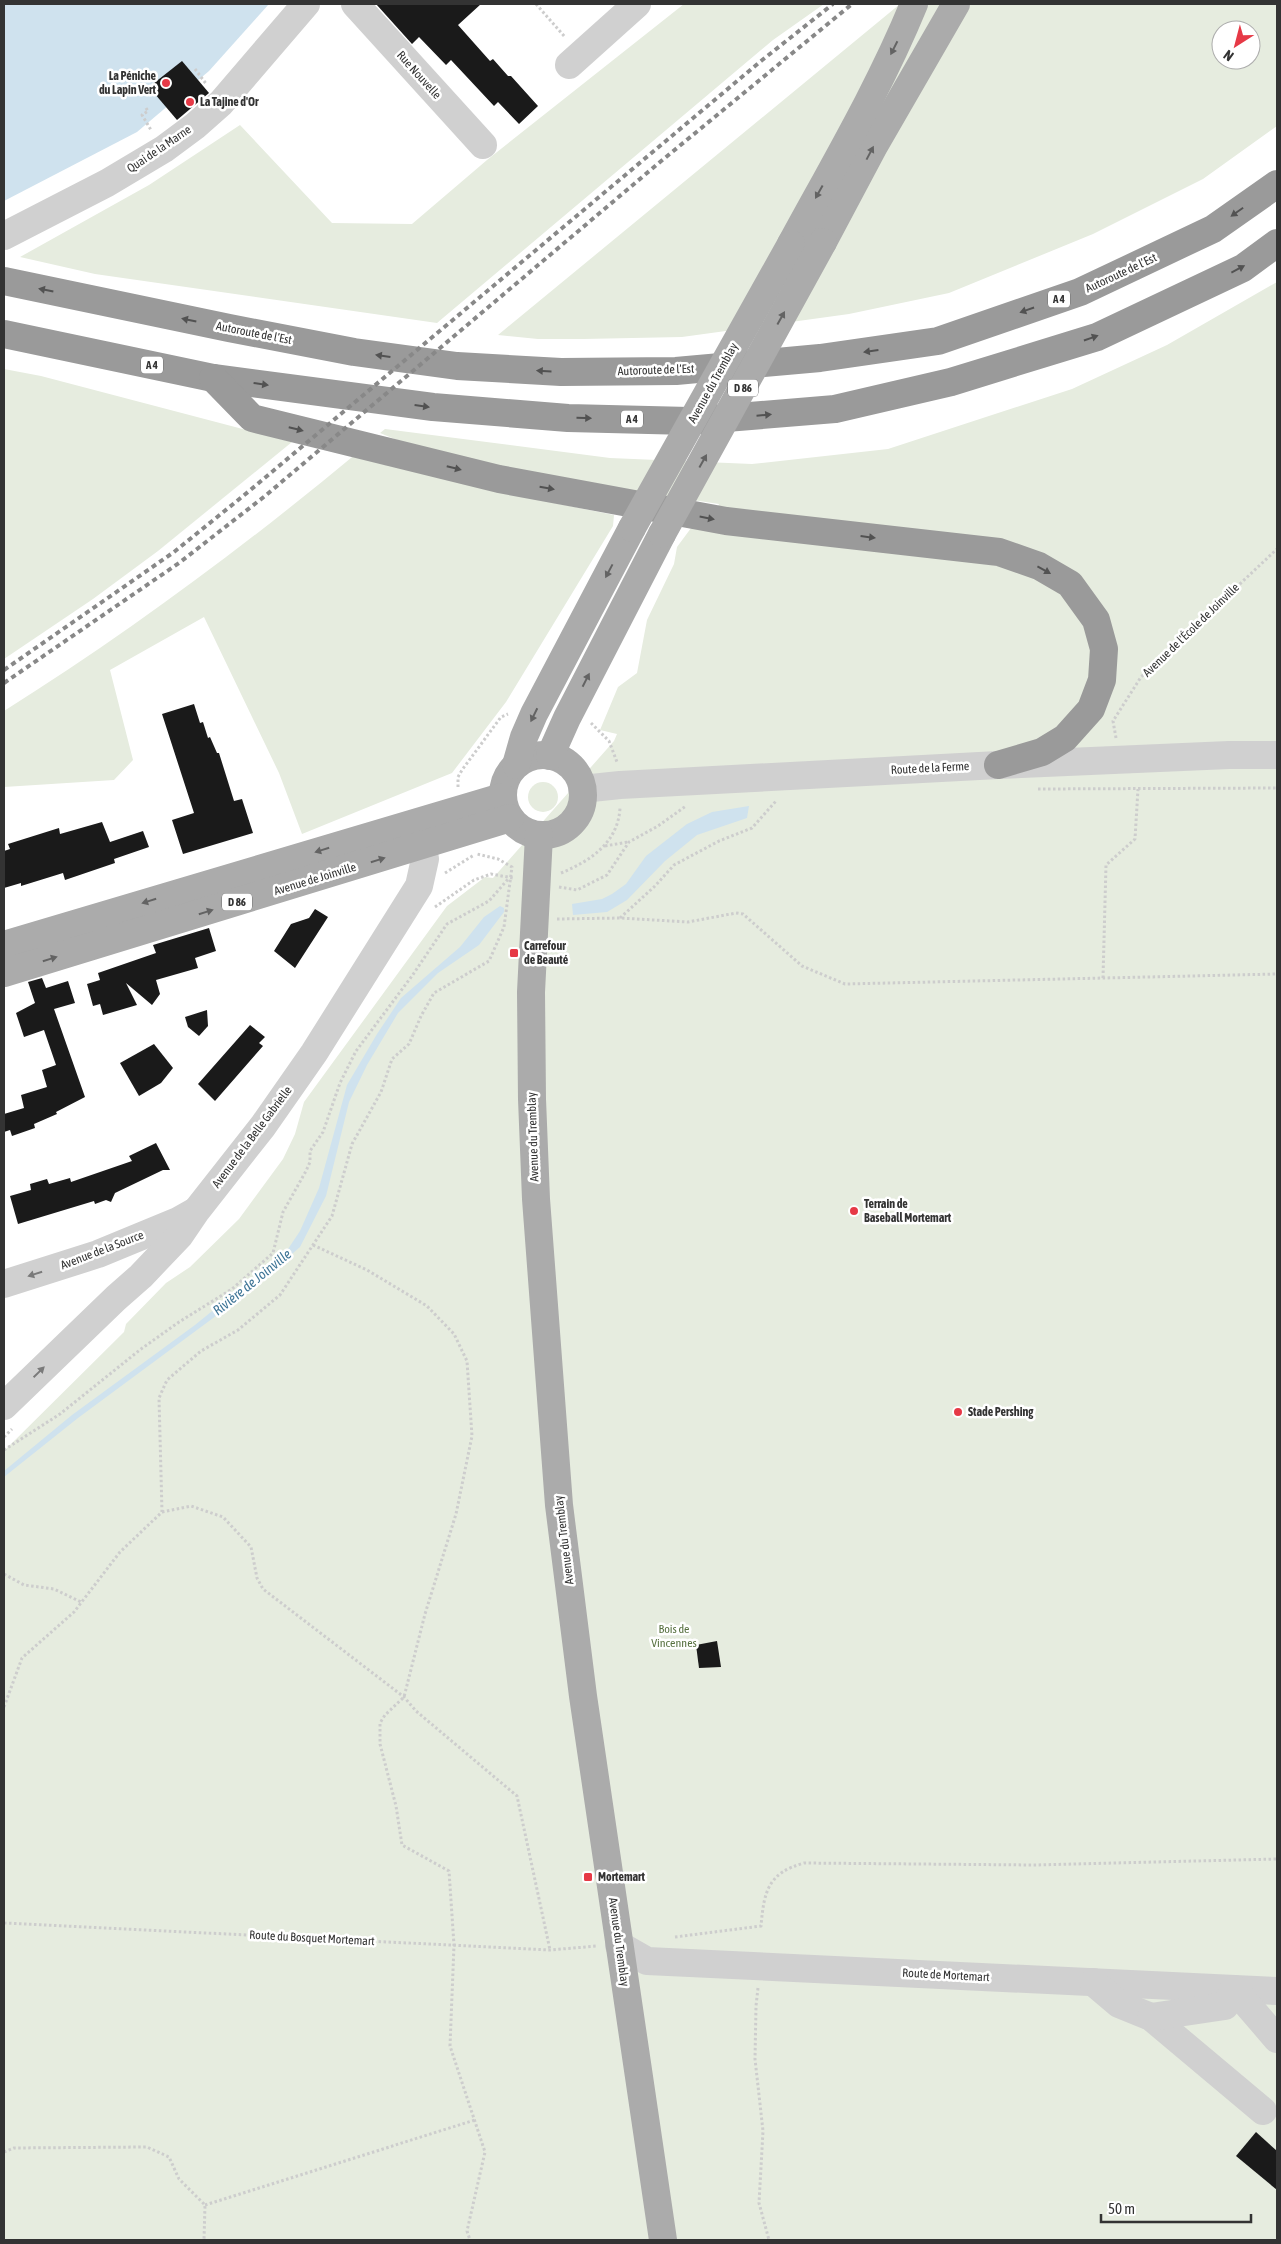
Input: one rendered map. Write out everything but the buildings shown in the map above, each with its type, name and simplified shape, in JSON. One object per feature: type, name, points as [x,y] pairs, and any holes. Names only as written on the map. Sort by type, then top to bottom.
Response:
[{"type":"highway","name":"Autoroute de l’Est","points":[[4,282],[345,350],[457,366],[561,372],[676,371],[810,359],[938,341],[1080,292],[1213,229],[1277,184]]},
{"type":"highway","name":"A 4","points":[[12,336],[213,378],[433,407],[568,418],[689,421],[835,408],[951,382],[1097,337],[1243,268],[1277,243]]},
{"type":"highway","points":[[213,378],[252,418],[499,479],[726,521],[999,552],[1039,566],[1070,584],[1096,620],[1104,649],[1102,680],[1091,709],[1065,738],[1042,752],[998,765]]},
{"type":"main road","name":"Avenue du Tremblay","points":[[516,765],[524,737],[534,714],[632,528],[862,113],[902,34],[914,4]]},
{"type":"main road","name":"D 86","points":[[550,756],[567,718],[662,534],[874,146],[952,10]]},
{"type":"main road","points":[[550,756],[568,764],[575,771],[582,789],[582,801],[579,813],[562,830],[551,834],[539,835],[528,832],[506,808],[504,785],[508,774],[516,765],[532,757],[550,756]]},
{"type":"main road","name":"Avenue de Joinville","points":[[4,945],[421,833],[506,808]]},
{"type":"main road","name":"Avenue de Joinville","points":[[4,973],[421,833]]},
{"type":"main road","name":"Avenue du Tremblay","points":[[539,835],[531,992],[532,1099],[536,1199],[559,1505],[583,1696],[664,2240]]},
{"type":"street","name":"Quai de la Marne","points":[[4,236],[107,183],[164,149],[187,132],[221,103],[306,4]]},
{"type":"street","name":"Rue Nouvelle","points":[[355,4],[483,145]]},
{"type":"street","points":[[575,60],[637,4]]},
{"type":"street","name":"Route de la Ferme","points":[[582,789],[620,785],[998,765],[1277,755]]},
{"type":"street","name":"Avenue de la Belle Gabrielle","points":[[4,1406],[141,1276],[180,1235],[274,1110],[314,1052],[419,886],[425,858],[421,833]]},
{"type":"street","name":"Avenue de la Source","points":[[4,1284],[98,1254],[178,1221],[197,1210]]},
{"type":"street","points":[[98,1254],[119,1252],[126,1254],[134,1263],[116,1298]]},
{"type":"street","name":"Route de Mortemart","points":[[620,1944],[648,1961],[1234,1988],[1277,1992]]},
{"type":"street","points":[[1093,1982],[1119,2004],[1151,2017],[1272,2118]]},
{"type":"street","points":[[1151,2017],[1224,2006],[1234,1988],[1277,2039]]},
{"type":"path","points":[[536,4],[575,60]]},
{"type":"path","name":"Avenue de l'École de Joinville","points":[[1117,742],[1113,721],[1142,677],[1277,549]]},
{"type":"path","points":[[457,782],[462,770],[502,717],[509,714]]},
{"type":"path","points":[[584,719],[596,727],[609,741],[618,767]]},
{"type":"path","points":[[1035,789],[1277,788]]},
{"type":"path","points":[[1103,978],[1106,865],[1135,839],[1138,789]]},
{"type":"path","points":[[620,918],[656,886],[674,866],[719,841],[752,828],[757,824],[778,798],[768,799]]},
{"type":"path","points":[[555,874],[581,864],[604,846],[615,831],[620,802]]},
{"type":"path","points":[[604,846],[629,842],[658,826],[690,803]]},
{"type":"path","points":[[577,890],[607,875],[629,842]]},
{"type":"path","points":[[474,846],[476,854]]},
{"type":"path","points":[[162,1512],[159,1398],[167,1380],[200,1351],[238,1330],[280,1295],[332,1216],[352,1144],[381,1092],[392,1059],[409,1044],[421,1016],[434,993],[490,961],[504,926],[512,867],[498,859],[476,854],[438,877]]},
{"type":"path","points":[[4,1450],[60,1414],[141,1349],[179,1322],[232,1289],[272,1253],[283,1212],[306,1171],[310,1162],[310,1151],[323,1132],[340,1082],[356,1051],[412,976],[447,924],[489,901],[510,877]]},
{"type":"path","points":[[535,918],[620,918],[688,922],[736,913],[743,914],[802,966],[846,984],[1277,974]]},
{"type":"path","points":[[313,1245],[366,1270],[427,1306],[454,1334],[466,1361],[472,1436],[456,1514],[425,1614],[404,1697],[385,1714],[380,1723],[380,1744],[396,1806],[402,1846],[449,1871],[454,1945],[450,2046],[486,2152],[467,2231],[470,2240]]},
{"type":"path","points":[[4,1707],[22,1658],[74,1612],[120,1552],[162,1512],[191,1506],[223,1517],[251,1547],[258,1578],[263,1590],[404,1697],[416,1711],[517,1796],[550,1950]]},
{"type":"path","points":[[4,1574],[24,1585],[54,1589],[81,1602]]},
{"type":"path","points":[[667,1938],[761,1926],[764,1897],[776,1877],[787,1867],[804,1862],[1034,1865],[1277,1859]]},
{"type":"path","name":"Route du Bosquet Mortemart","points":[[4,1923],[550,1950],[620,1944]]},
{"type":"path","points":[[762,1967],[756,2006],[756,2059],[764,2131],[759,2204],[769,2240]]},
{"type":"path","points":[[205,2205],[475,2120]]},
{"type":"path","points":[[4,2152],[14,2148],[147,2147],[169,2156],[179,2179],[205,2205],[204,2240]]},
{"type":"green space","points":[[684,4],[824,4],[773,40],[437,323],[95,274],[20,257],[149,185],[240,125],[332,223],[412,224],[487,160]]},
{"type":"green space","points":[[900,4],[1277,4],[1277,126],[1203,179],[1093,234],[949,293],[849,314],[682,337],[538,339],[498,335]]},
{"type":"green space","name":"Bois de Vincennes","points":[[1277,282],[1277,2240],[4,2240],[4,1451],[124,1332],[126,1324],[166,1283],[190,1267],[239,1219],[283,1159],[295,1134],[304,1102],[447,906],[485,877],[493,878],[614,741],[617,734],[600,730],[618,687],[637,673],[647,620],[674,564],[677,547],[697,520],[709,528],[719,504],[561,480],[409,445],[380,433],[385,429],[610,458],[752,464],[888,449],[1072,389],[1167,345]]},
{"type":"green space","points":[[4,369],[41,376],[292,442],[158,551],[93,599],[4,659]]},
{"type":"green space","points":[[357,453],[495,491],[614,515],[613,526],[506,702],[452,773],[302,834],[279,773],[204,617],[110,670],[133,760],[114,780],[4,787],[4,711],[50,682],[185,588],[272,522]]},
{"type":"green space","points":[[543,782],[554,786],[558,797],[554,808],[543,812],[532,808],[528,797],[532,786]]},
{"type":"water","points":[[4,4],[269,4],[209,71],[137,132],[4,201]]},
{"type":"water","points":[[749,806],[747,818],[697,835],[665,861],[627,900],[607,912],[573,915],[572,904],[602,899],[612,894],[626,884],[646,856],[687,824],[712,812]]},
{"type":"water","name":"Rivière de Joinville","points":[[500,906],[504,908],[504,912],[479,945],[438,973],[398,1013],[367,1065],[349,1102],[326,1196],[300,1247],[251,1290],[78,1418],[4,1477],[4,1471],[72,1415],[195,1325],[288,1249],[300,1231],[319,1188],[347,1085],[377,1034],[401,998],[460,947],[484,917]]},
{"type":"railway","points":[[4,670],[174,552],[761,61],[833,4]]},
{"type":"railway","points":[[4,683],[179,563],[265,496],[660,162],[852,4]]},
{"type":"place","name":"La Péniche du Lapin Vert","points":[[166,83]]},
{"type":"place","name":"La Tajine d'Or","points":[[190,102]]},
{"type":"place","name":"Carrefour de Beauté","points":[[514,953]]},
{"type":"place","name":"Terrain de Baseball Mortemart","points":[[854,1211]]},
{"type":"place","name":"Stade Pershing","points":[[958,1412]]},
{"type":"place","name":"Mortemart","points":[[588,1877]]}]
